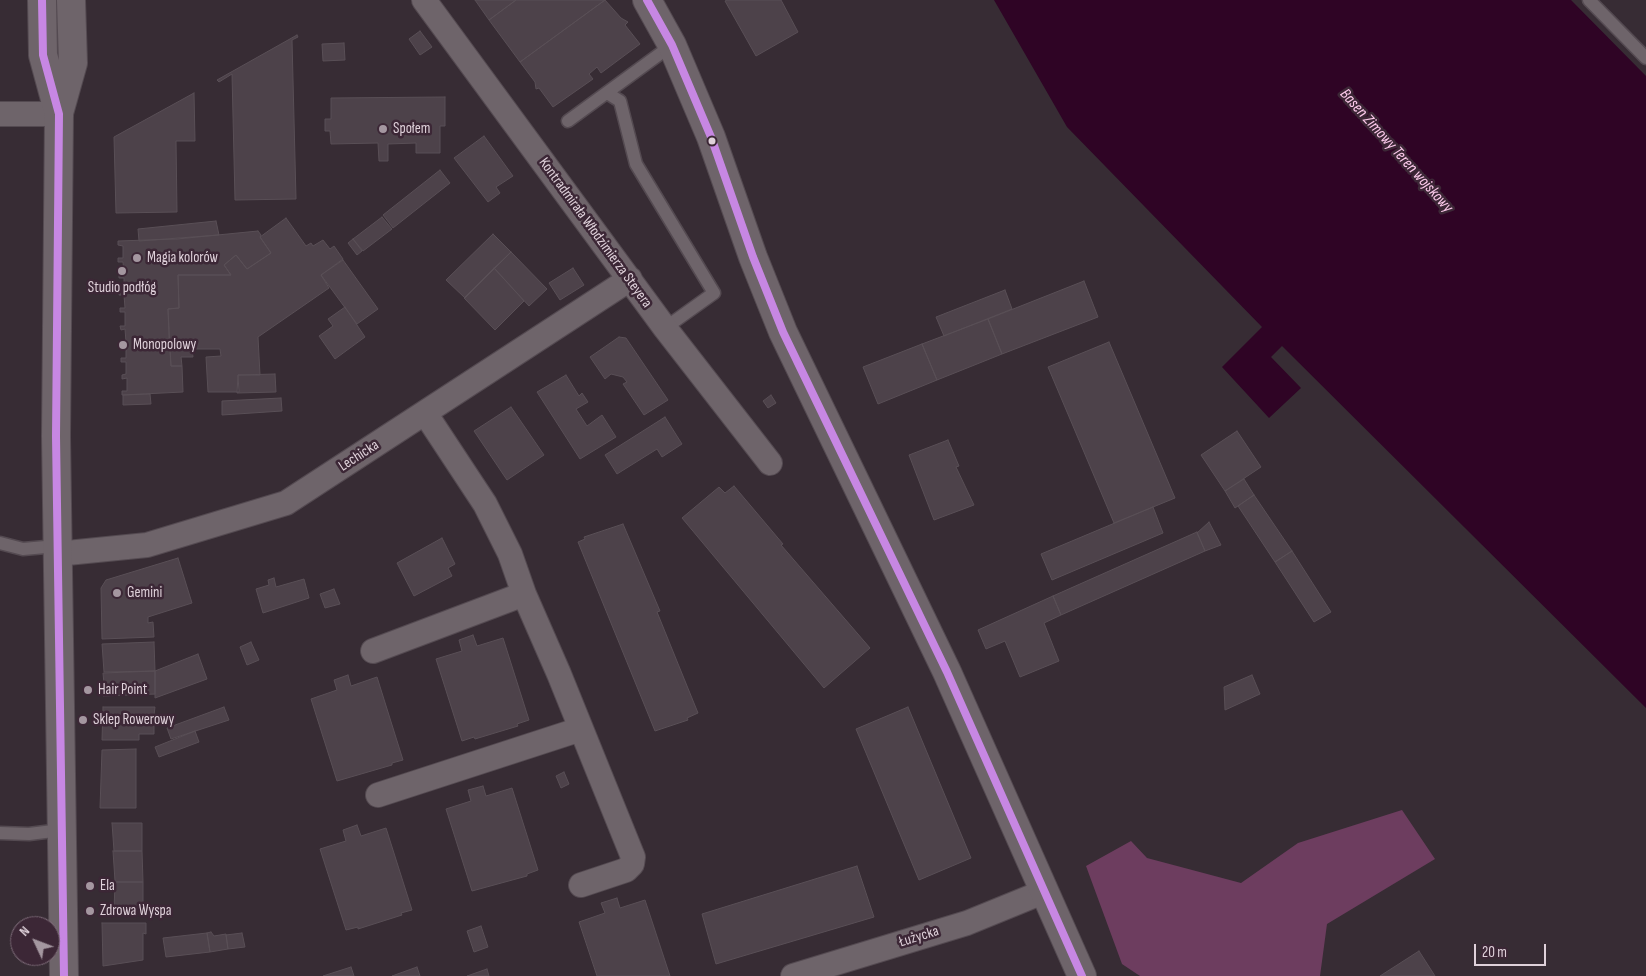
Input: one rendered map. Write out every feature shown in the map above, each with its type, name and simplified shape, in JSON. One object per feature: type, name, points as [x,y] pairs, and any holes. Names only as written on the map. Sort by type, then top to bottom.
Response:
[{"type":"street","points":[[42,0],[43,55],[58,114],[57,550],[64,976]]},
{"type":"street","points":[[58,114],[73,64],[71,0]]},
{"type":"street","name":"Kontradmirała Włodzimierza Steyera","points":[[424,0],[665,328],[770,463]]},
{"type":"street","points":[[647,0],[672,45],[721,160],[753,257],[783,332],[947,672],[1043,892],[1082,976]]},
{"type":"street","points":[[0,114],[58,114]]},
{"type":"street","name":"Lechicka","points":[[57,550],[147,545],[286,503],[630,280]]},
{"type":"street","points":[[424,413],[485,504],[510,554],[524,594],[633,857],[632,864],[626,870],[580,885]]},
{"type":"street","points":[[373,651],[524,594]]},
{"type":"street","points":[[378,795],[581,729]]},
{"type":"street","name":"Łużycka","points":[[793,976],[967,923],[1043,892]]},
{"type":"lane","points":[[1589,0],[1646,58]]},
{"type":"lane","points":[[568,121],[672,45]]},
{"type":"lane","points":[[607,93],[620,101],[636,164],[714,292],[665,328]]},
{"type":"lane","points":[[0,543],[23,549],[57,550]]},
{"type":"lane","points":[[0,833],[29,834],[61,830]]},
{"type":"shaded area","points":[[1402,810],[1435,859],[1327,924],[1320,976],[1140,976],[1122,964],[1086,866],[1131,841],[1147,858],[1241,883],[1298,843]]},
{"type":"water","name":"Basen Zimowy Teren wojskowy","points":[[994,0],[1571,0],[1646,76],[1646,708],[1282,346],[1271,357],[1301,388],[1269,418],[1222,367],[1262,327],[1067,127]]},
{"type":"building","points":[[475,0],[516,0],[489,20]]},
{"type":"building","points":[[516,0],[605,0],[520,62],[489,20]]},
{"type":"building","points":[[605,0],[621,18],[628,22],[625,25],[640,44],[601,73],[597,67],[589,74],[593,79],[553,107],[539,88],[536,89],[535,82],[520,62]]},
{"type":"building","points":[[781,0],[798,32],[756,56],[725,1]]},
{"type":"building","points":[[420,31],[432,47],[420,55],[409,39]]},
{"type":"building","points":[[297,35],[298,37],[292,40],[296,199],[235,200],[232,74],[219,82],[217,80]]},
{"type":"building","points":[[344,43],[345,60],[323,61],[322,44]]},
{"type":"building","points":[[194,93],[195,141],[176,141],[177,212],[116,213],[114,137]]},
{"type":"building","name":"Społem","points":[[445,97],[445,126],[440,126],[440,153],[416,153],[416,143],[388,144],[388,161],[379,161],[378,143],[331,144],[330,131],[325,131],[325,119],[331,119],[331,98]]},
{"type":"building","points":[[484,136],[513,176],[496,187],[500,193],[488,202],[454,158]]},
{"type":"building","points":[[440,170],[450,183],[393,228],[383,215]]},
{"type":"building","points":[[382,217],[392,229],[363,251],[353,239]]},
{"type":"building","points":[[286,218],[306,246],[311,243],[313,246],[323,240],[330,249],[334,246],[343,259],[321,275],[329,288],[258,337],[260,375],[238,375],[239,392],[208,392],[206,357],[221,356],[220,349],[192,349],[193,357],[181,357],[182,366],[171,366],[168,309],[179,308],[178,275],[231,275],[224,265],[236,255],[247,269],[271,253],[260,237]]},
{"type":"building","points":[[216,221],[219,235],[139,241],[138,229]]},
{"type":"building","points":[[258,231],[271,253],[247,269],[236,255],[224,265],[231,275],[178,275],[179,308],[168,309],[169,337],[171,366],[182,366],[183,392],[122,395],[122,391],[127,391],[127,378],[122,379],[122,375],[126,374],[126,362],[121,362],[121,358],[126,358],[126,345],[121,346],[121,342],[126,342],[125,329],[121,330],[120,326],[125,326],[125,312],[120,312],[120,308],[125,308],[124,295],[119,295],[119,290],[124,290],[124,278],[119,278],[119,274],[124,274],[123,262],[118,262],[118,258],[123,258],[123,246],[118,245],[118,241],[177,239]]},
{"type":"building","points":[[493,234],[511,252],[465,298],[446,280]]},
{"type":"building","points":[[353,239],[362,251],[357,255],[348,243]]},
{"type":"building","points":[[511,252],[547,289],[529,306],[494,268]]},
{"type":"building","points":[[343,260],[378,309],[357,324],[321,275]]},
{"type":"building","points":[[494,268],[524,301],[495,330],[464,298]]},
{"type":"building","points":[[573,268],[584,285],[560,300],[549,283]]},
{"type":"building","points":[[1084,281],[1098,317],[1002,354],[988,319]]},
{"type":"building","points":[[1005,290],[1012,309],[944,336],[936,317]]},
{"type":"building","points":[[345,307],[365,337],[335,359],[319,336],[333,326],[328,319]]},
{"type":"building","points":[[988,319],[1002,354],[937,380],[922,344]]},
{"type":"building","points":[[619,337],[626,338],[668,400],[644,415],[623,384],[627,382],[623,377],[611,374],[605,379],[590,357]]},
{"type":"building","points":[[1109,342],[1175,498],[1114,523],[1048,367]]},
{"type":"building","points":[[922,344],[937,380],[878,404],[863,367]]},
{"type":"building","points":[[275,374],[276,392],[237,393],[238,375]]},
{"type":"building","points":[[566,375],[579,396],[582,393],[588,402],[576,409],[587,426],[602,415],[616,437],[580,459],[537,392]]},
{"type":"building","points":[[150,394],[151,404],[123,405],[123,395]]},
{"type":"building","points":[[771,395],[776,403],[768,408],[763,401]]},
{"type":"building","points":[[281,398],[282,411],[222,415],[222,401]]},
{"type":"building","points":[[511,407],[544,455],[507,480],[474,431]]},
{"type":"building","points":[[665,417],[682,444],[662,457],[657,449],[617,474],[605,455]]},
{"type":"building","points":[[1237,431],[1261,467],[1225,491],[1201,455]]},
{"type":"building","points":[[948,440],[959,466],[956,467],[974,505],[934,520],[909,455]]},
{"type":"building","points":[[1244,479],[1254,495],[1235,508],[1225,491]]},
{"type":"building","points":[[734,486],[783,544],[781,545],[870,648],[824,688],[682,518],[719,487],[725,493]]},
{"type":"building","points":[[1254,495],[1292,551],[1275,562],[1238,506]]},
{"type":"building","points":[[1153,507],[1163,533],[1052,580],[1041,554]]},
{"type":"building","points":[[1209,522],[1221,545],[1205,551],[1197,533]]},
{"type":"building","points":[[623,524],[660,611],[657,612],[698,713],[687,718],[688,720],[655,731],[578,542],[585,539],[584,537]]},
{"type":"building","points":[[1197,532],[1205,551],[1061,615],[1053,596]]},
{"type":"building","points":[[442,538],[455,564],[448,568],[452,576],[414,596],[397,563]]},
{"type":"building","points":[[1292,551],[1331,612],[1314,622],[1275,562]]},
{"type":"building","points":[[178,558],[192,603],[148,617],[148,623],[153,622],[154,637],[102,639],[101,588],[106,580]]},
{"type":"building","points":[[274,578],[276,587],[304,579],[309,598],[263,613],[256,589],[269,585],[268,580]]},
{"type":"building","points":[[334,589],[340,604],[325,608],[320,594]]},
{"type":"building","points":[[1053,596],[1061,615],[1044,623],[1059,661],[1020,677],[1005,641],[986,649],[978,630]]},
{"type":"building","points":[[473,635],[477,646],[503,638],[529,720],[517,724],[518,726],[462,741],[436,659],[462,651],[459,640]]},
{"type":"building","points":[[154,642],[155,671],[104,672],[102,644]]},
{"type":"building","points":[[251,642],[259,660],[247,665],[240,647]]},
{"type":"building","points":[[198,654],[207,679],[155,698],[155,671]]},
{"type":"building","points":[[155,671],[155,694],[103,696],[105,695],[103,673]]},
{"type":"building","points":[[348,675],[351,686],[377,677],[403,760],[337,781],[311,699],[337,690],[334,680]]},
{"type":"building","points":[[1252,675],[1260,694],[1225,710],[1224,687]]},
{"type":"building","points":[[103,707],[155,707],[154,715],[162,716],[162,725],[154,725],[154,734],[139,734],[139,740],[102,740]]},
{"type":"building","points":[[224,707],[229,720],[171,739],[167,728]]},
{"type":"building","points":[[908,707],[971,858],[919,880],[856,729]]},
{"type":"building","points":[[195,731],[199,742],[159,757],[155,747]]},
{"type":"building","points":[[136,749],[136,808],[100,808],[102,750]]},
{"type":"building","points":[[564,772],[569,784],[561,788],[556,776]]},
{"type":"building","points":[[483,786],[486,796],[512,788],[538,870],[527,874],[527,876],[472,891],[446,809],[471,801],[468,790]]},
{"type":"building","points":[[112,823],[142,823],[142,851],[114,851]]},
{"type":"building","points":[[357,825],[361,836],[386,828],[412,910],[358,929],[358,927],[346,930],[320,849],[346,841],[343,830]]},
{"type":"building","points":[[113,851],[142,851],[143,882],[113,882],[115,881]]},
{"type":"building","points":[[857,866],[874,917],[716,964],[702,914]]},
{"type":"building","points":[[115,882],[143,882],[143,911],[114,912]]},
{"type":"building","points":[[617,898],[620,908],[645,900],[670,976],[597,976],[579,922],[605,913],[601,903]]},
{"type":"building","points":[[102,923],[146,923],[146,934],[143,933],[143,960],[103,966]]},
{"type":"building","points":[[481,926],[488,947],[474,952],[467,931]]},
{"type":"building","points":[[211,932],[214,936],[226,934],[228,949],[210,952],[207,933]]},
{"type":"building","points":[[207,933],[210,952],[166,957],[163,938]]},
{"type":"building","points":[[242,933],[245,947],[228,949],[226,935]]},
{"type":"building","points":[[1419,951],[1435,976],[1380,976]]},
{"type":"building","points":[[351,967],[354,976],[323,976]]},
{"type":"building","points":[[417,967],[420,976],[392,976]]},
{"type":"building","points":[[487,969],[489,976],[467,976]]},
{"type":"transit line","points":[[42,0],[43,55],[59,114],[56,436],[64,976]]},
{"type":"transit line","points":[[647,0],[672,45],[711,137],[753,257],[783,332],[947,672],[1082,976]]},
{"type":"place","name":"Społem","points":[[383,129]]},
{"type":"place","name":"Magia kolorów","points":[[137,258]]},
{"type":"place","name":"Studio podłóg","points":[[122,271]]},
{"type":"place","name":"Monopolowy","points":[[123,345]]},
{"type":"place","name":"Gemini","points":[[117,593]]},
{"type":"place","name":"Hair Point","points":[[88,690]]},
{"type":"place","name":"Sklep Rowerowy","points":[[83,720]]},
{"type":"place","name":"Ela","points":[[90,886]]},
{"type":"place","name":"Zdrowa Wyspa","points":[[90,911]]}]
